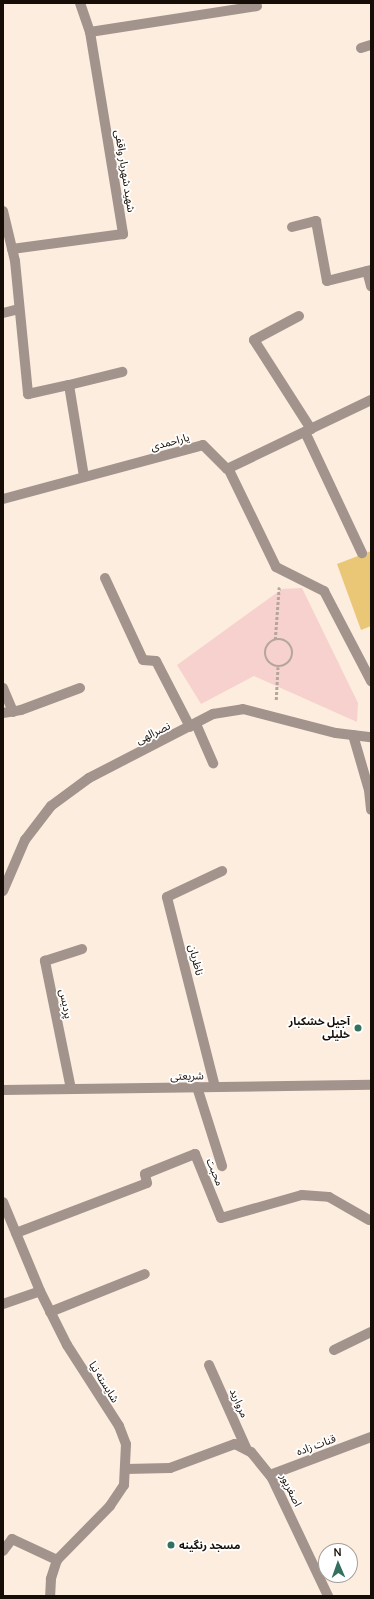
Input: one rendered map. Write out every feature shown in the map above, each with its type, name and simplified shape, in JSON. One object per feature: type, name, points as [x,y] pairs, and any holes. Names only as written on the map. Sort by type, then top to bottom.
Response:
[{"type":"street","name":"شهید شهریار واقفی","points":[[12,249],[123,234],[90,32],[80,3]]},
{"type":"street","points":[[90,32],[257,6]]},
{"type":"street","points":[[361,48],[371,45]]},
{"type":"street","points":[[3,211],[12,249],[28,394],[122,372]]},
{"type":"street","points":[[292,227],[316,221],[327,281],[369,270],[371,286]]},
{"type":"street","points":[[3,313],[19,309]]},
{"type":"street","points":[[299,316],[254,340],[308,430],[362,553]]},
{"type":"street","points":[[69,384],[84,477]]},
{"type":"street","points":[[371,400],[228,468],[276,567],[324,591],[371,681]]},
{"type":"street","name":"یاراحمدی","points":[[3,499],[203,445],[228,468]]},
{"type":"street","points":[[105,578],[143,660],[156,662],[193,725],[213,763]]},
{"type":"street","points":[[3,688],[8,713],[80,688]]},
{"type":"street","name":"نصرالهی","points":[[3,891],[25,840],[51,806],[89,778],[213,714],[243,709],[275,716],[336,733],[371,737]]},
{"type":"street","points":[[353,735],[369,790],[371,810]]},
{"type":"street","name":"ناظریان","points":[[215,1087],[167,897],[222,871]]},
{"type":"street","name":"پردیس","points":[[71,1089],[45,961],[82,949]]},
{"type":"street","name":"شریعتی","points":[[3,1090],[371,1085]]},
{"type":"street","name":"محبت","points":[[197,1087],[222,1166]]},
{"type":"street","name":"محبت","points":[[16,1233],[146,1183],[145,1174],[195,1154],[221,1218],[302,1195],[328,1197],[369,1220]]},
{"type":"street","name":"شایسته نیا","points":[[3,1202],[50,1312],[67,1345],[119,1426],[126,1444],[126,1469],[124,1485],[110,1506],[57,1560]]},
{"type":"street","points":[[50,1312],[145,1274]]},
{"type":"street","points":[[3,1304],[40,1291]]},
{"type":"street","points":[[334,1350],[371,1332]]},
{"type":"street","name":"مروارید","points":[[209,1365],[247,1450]]},
{"type":"street","name":"قنات زاده","points":[[270,1475],[371,1437]]},
{"type":"street","points":[[126,1469],[170,1468],[234,1444],[247,1450]]},
{"type":"street","name":"اصغرپور","points":[[247,1450],[270,1475],[328,1596]]},
{"type":"street","points":[[3,1551],[12,1540],[57,1560],[51,1579],[50,1596]]},
{"type":"path","points":[[275,640],[279,591],[276,567]]},
{"type":"path","points":[[275,640],[288,643],[292,651],[290,661],[278,667],[270,664],[265,652],[268,644],[275,640]]},
{"type":"path","points":[[275,716],[278,667]]},
{"type":"shaded area","points":[[302,588],[358,703],[357,722],[254,676],[201,704],[177,665],[282,589]]},
{"type":"building","points":[[371,551],[371,626],[361,630],[337,564]]},
{"type":"place","name":"آجیل خشکبار خلیلی","points":[[358,1028]]},
{"type":"place","name":"مسجد رنگینه","points":[[171,1545]]}]
